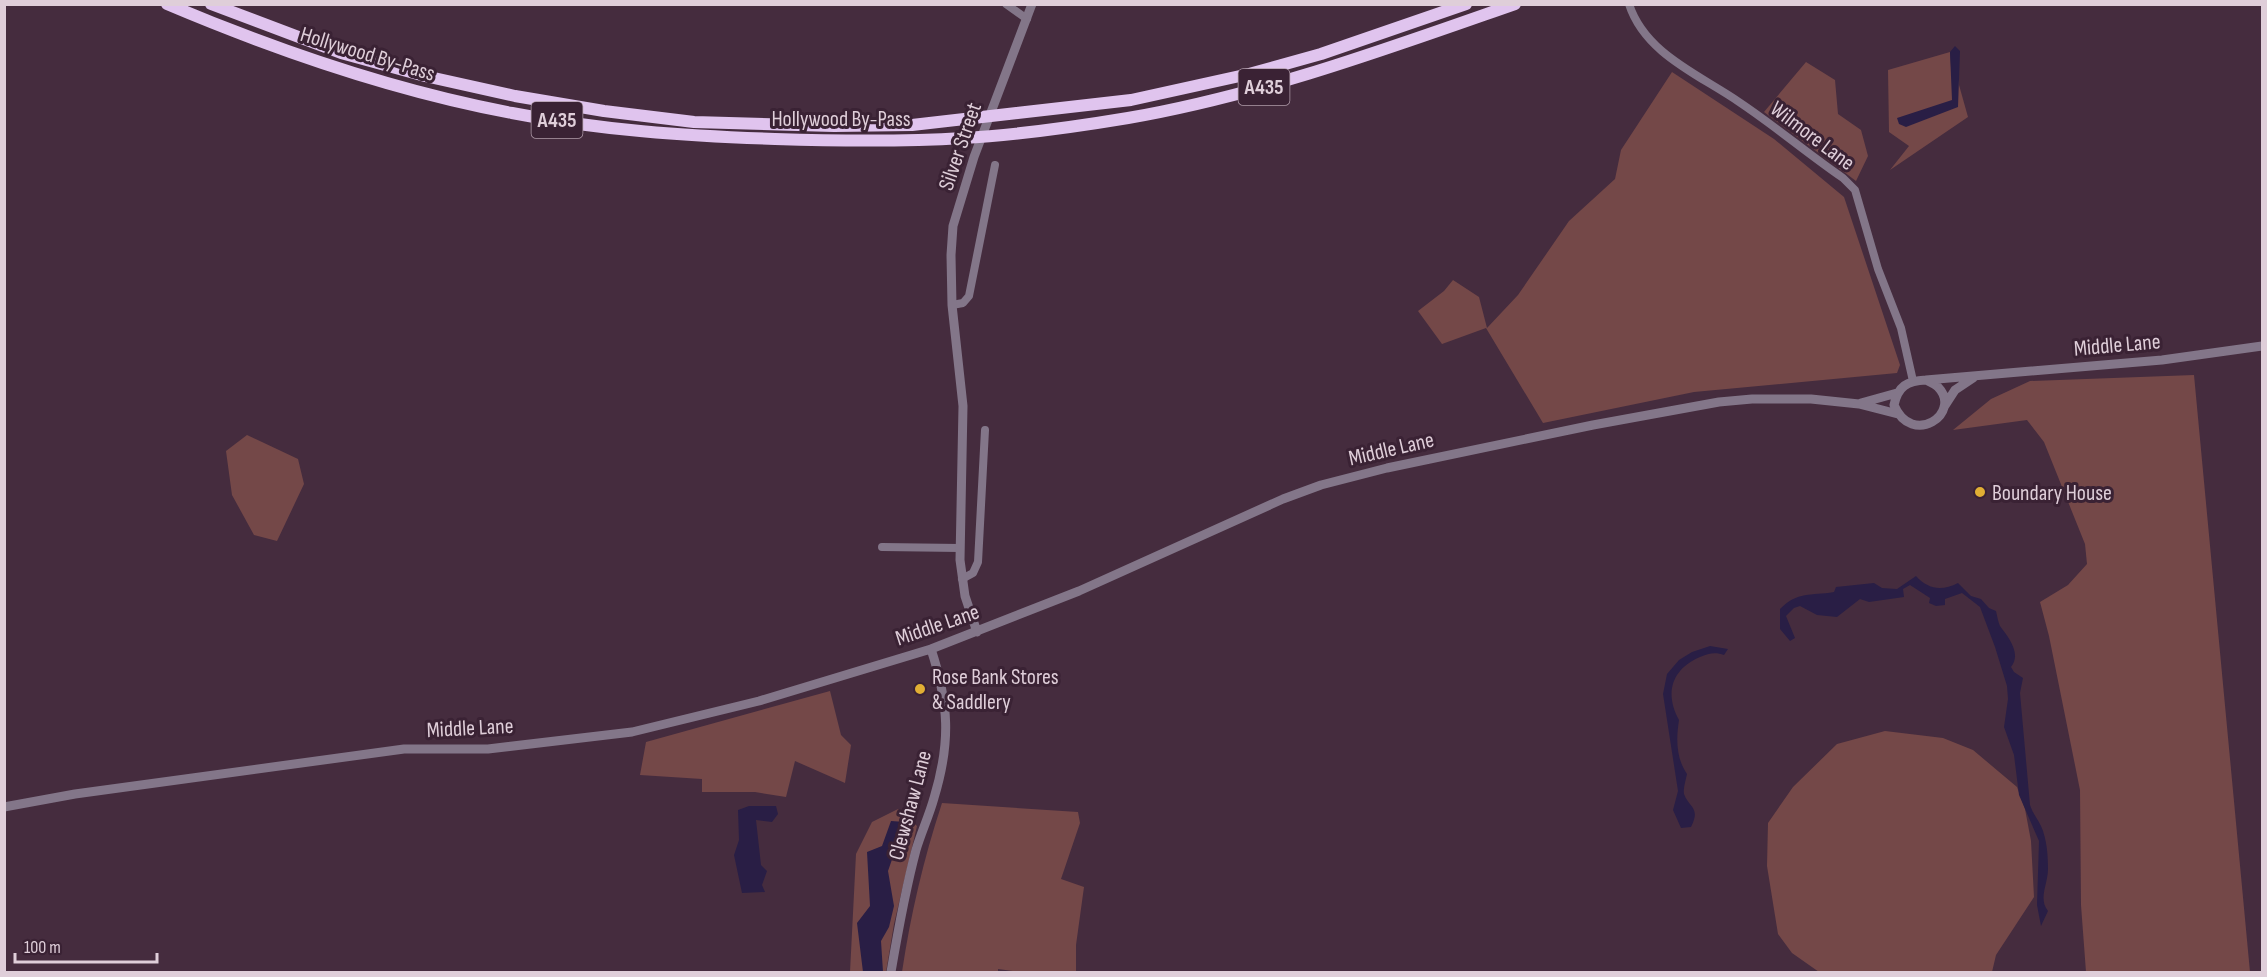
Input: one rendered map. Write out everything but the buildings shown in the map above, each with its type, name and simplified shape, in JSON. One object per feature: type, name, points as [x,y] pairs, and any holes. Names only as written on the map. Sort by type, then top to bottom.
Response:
[{"type":"highway","name":"Hollywood By-Pass","points":[[167,4],[247,37],[335,68],[510,113],[602,128],[689,136],[839,141],[963,138],[1130,117],[1251,90],[1327,69],[1515,4]]},
{"type":"highway","name":"Hollywood By-Pass","points":[[212,4],[341,53],[425,76],[515,96],[604,111],[694,122],[834,126],[912,125],[1131,100],[1249,74],[1321,54],[1466,4]]},
{"type":"street","points":[[1006,4],[1027,19]]},
{"type":"street","name":"Silver Street","points":[[977,632],[962,579],[960,548],[963,406],[952,305],[953,226],[974,157],[1032,4]]},
{"type":"street","name":"Wilmore Lane","points":[[1630,7],[1646,36],[1662,52],[1741,104],[1843,178],[1855,190],[1878,269],[1901,328],[1913,381]]},
{"type":"street","points":[[952,305],[963,303],[969,296],[995,165]]},
{"type":"street","name":"Middle Lane","points":[[1859,404],[1897,393],[1902,386],[1913,381],[2162,360],[2262,346]]},
{"type":"street","name":"Middle Lane","points":[[4,807],[87,792],[392,751],[488,749],[632,732],[759,701],[931,649],[1078,591],[1283,499],[1321,485],[1455,453],[1686,407],[1772,398],[1859,404],[1898,414],[1909,423],[1919,426],[1932,423],[1940,418],[1955,390],[1975,377]]},
{"type":"street","points":[[1926,380],[1938,387],[1943,396],[1944,407]]},
{"type":"street","points":[[1897,393],[1894,405],[1898,414]]},
{"type":"street","points":[[962,579],[973,573],[978,562],[985,430]]},
{"type":"street","points":[[882,547],[960,548]]},
{"type":"street","name":"Clewshaw Lane","points":[[891,972],[904,900],[917,848],[934,797],[946,746],[945,699],[931,649]]},
{"type":"shaded area","points":[[1955,46],[1960,51],[1958,107],[1906,127],[1899,124],[1897,118],[1952,100],[1950,52]]},
{"type":"shaded area","points":[[1950,52],[1951,67],[1959,64],[1959,85],[1968,117],[1890,170],[1909,146],[1889,132],[1888,70]]},
{"type":"shaded area","points":[[1806,62],[1835,80],[1838,114],[1861,130],[1868,156],[1856,181],[1764,112]]},
{"type":"shaded area","points":[[1672,72],[1774,139],[1844,197],[1900,365],[1897,373],[1694,392],[1543,423],[1486,328],[1442,344],[1418,311],[1444,291],[1453,280],[1479,297],[1487,328],[1518,295],[1569,221],[1615,179],[1621,150]]},
{"type":"shaded area","points":[[2194,375],[2250,972],[2086,972],[2081,905],[2080,790],[2040,602],[2068,585],[2087,564],[2085,544],[2044,442],[2027,420],[1953,430],[1991,399],[2030,381]]},
{"type":"shaded area","points":[[247,435],[298,459],[304,484],[277,541],[254,535],[232,495],[226,451]]},
{"type":"shaded area","points":[[1916,576],[1936,588],[1958,583],[1971,596],[1981,599],[1989,608],[1996,611],[2000,626],[2013,645],[2015,656],[2011,667],[2023,678],[2020,693],[2030,805],[2046,842],[2048,875],[2044,901],[2048,911],[2041,926],[2037,905],[2039,841],[2019,795],[2014,755],[2004,727],[2008,699],[2007,686],[1980,607],[1962,593],[1945,599],[1945,605],[1936,606],[1929,603],[1930,598],[1910,585],[1903,589],[1904,597],[1869,602],[1860,599],[1837,617],[1817,615],[1800,606],[1794,608],[1786,616],[1795,638],[1790,641],[1780,629],[1780,609],[1793,599],[1811,594],[1834,592],[1836,587],[1874,583],[1882,588],[1897,589]]},
{"type":"shaded area","points":[[1710,646],[1728,649],[1724,655],[1709,654],[1690,662],[1677,675],[1673,683],[1672,700],[1679,720],[1677,741],[1679,755],[1687,774],[1684,794],[1695,815],[1691,827],[1681,828],[1673,810],[1678,791],[1663,694],[1667,674],[1679,660],[1692,652]]},
{"type":"shaded area","points":[[830,691],[841,735],[851,745],[845,783],[795,761],[786,797],[755,792],[702,792],[702,779],[640,775],[646,742]]},
{"type":"shaded area","points":[[1885,731],[1943,738],[1973,750],[2017,787],[2025,809],[2031,841],[2034,897],[1996,955],[1992,972],[1819,972],[1792,953],[1778,934],[1767,866],[1768,823],[1793,787],[1837,744]]},
{"type":"shaded area","points":[[942,803],[1078,812],[1080,823],[1061,879],[1084,887],[1076,945],[1076,972],[1019,972],[998,969],[998,972],[902,972],[918,887]]},
{"type":"shaded area","points":[[749,806],[776,806],[778,814],[772,822],[756,820],[761,865],[767,871],[762,885],[765,892],[742,893],[734,855],[739,840],[738,810]]},
{"type":"shaded area","points":[[898,809],[917,826],[894,924],[886,972],[850,972],[856,854],[872,822]]},
{"type":"shaded area","points":[[891,821],[905,822],[888,871],[894,906],[889,927],[881,941],[883,972],[863,972],[857,923],[870,906],[867,852],[882,846]]},
{"type":"place","name":"Boundary House","points":[[1980,492]]},
{"type":"place","name":"Rose Bank Stores & Saddlery","points":[[920,689]]}]
